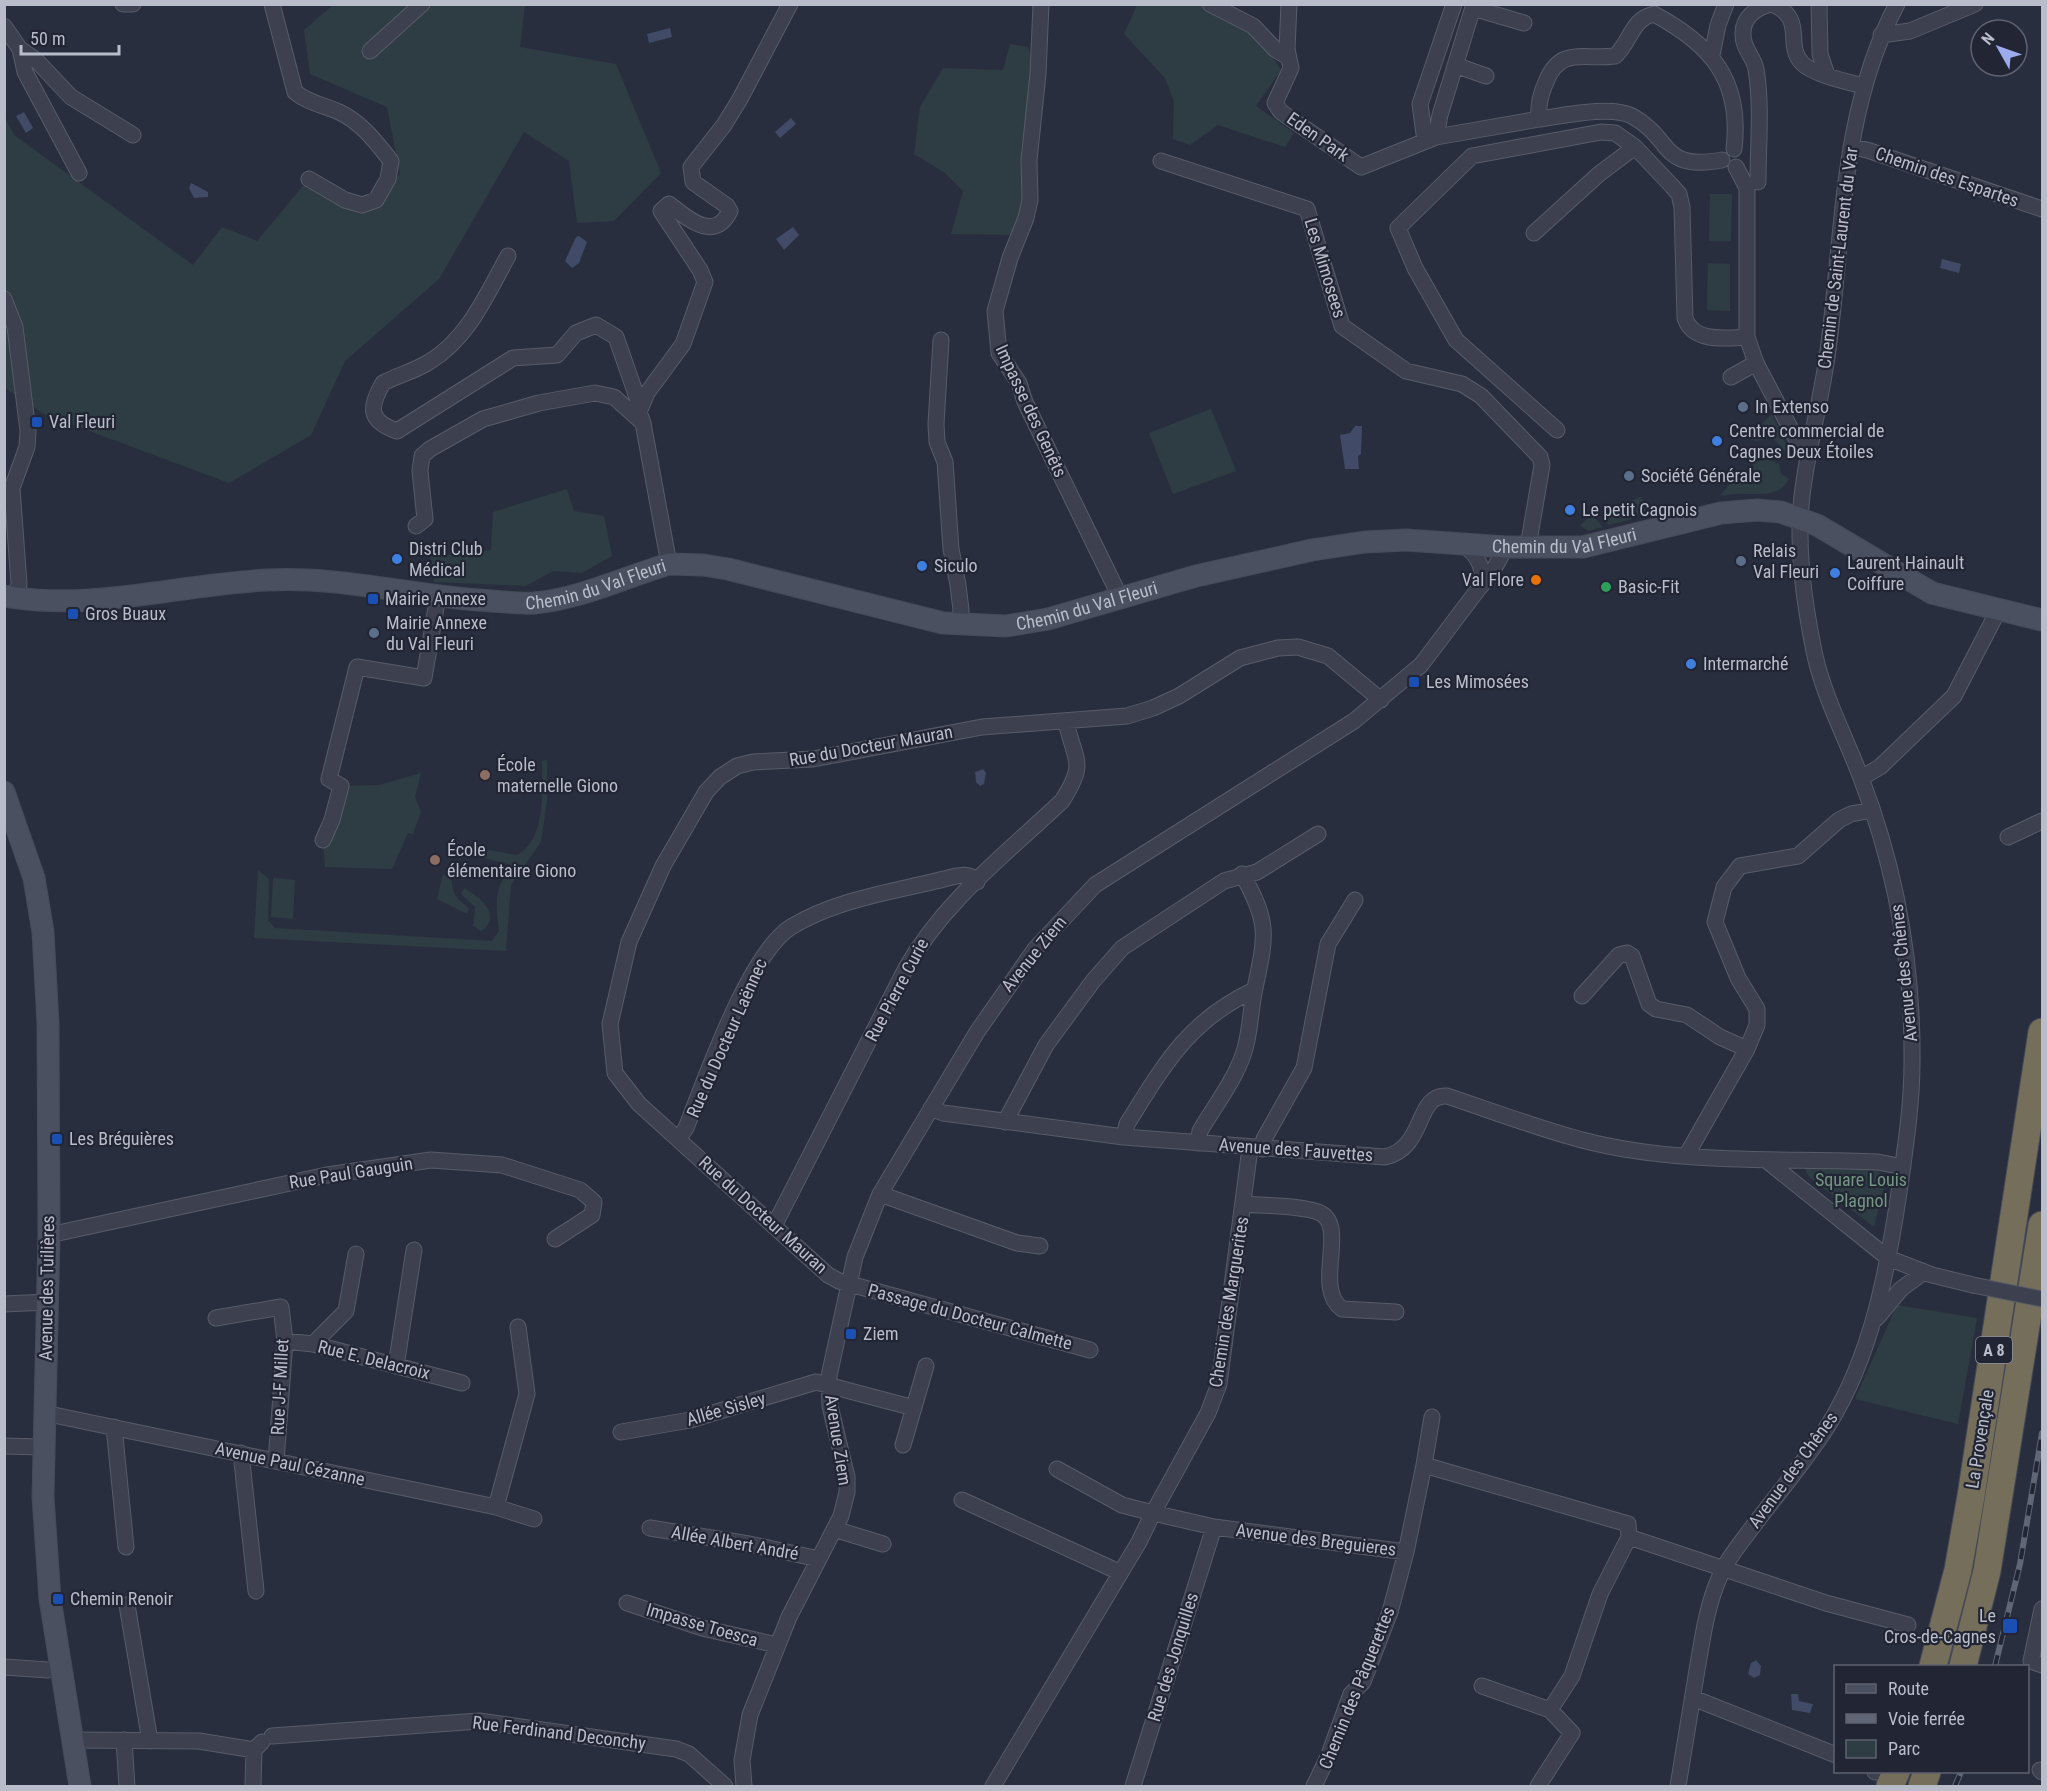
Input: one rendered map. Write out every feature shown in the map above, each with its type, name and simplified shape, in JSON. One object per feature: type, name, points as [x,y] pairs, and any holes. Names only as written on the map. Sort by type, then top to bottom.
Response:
[{"type":"highway","name":"La Provençale","points":[[1933,1665],[1958,1570],[1971,1496],[2043,1032]]},
{"type":"highway","name":"La Provençale","points":[[1963,1665],[1987,1571],[2043,1225]]},
{"type":"street","points":[[123,4],[133,4]]},
{"type":"street","points":[[272,4],[296,92],[304,99],[340,112],[372,136],[390,161],[388,180],[376,200],[362,205],[345,200],[309,179]]},
{"type":"street","points":[[370,51],[422,4]]},
{"type":"street","points":[[669,564],[639,412],[640,405],[683,344],[705,282],[700,270],[661,211],[669,204],[696,224],[705,227],[719,225],[726,219],[730,211],[727,206],[693,182],[691,167],[724,125],[740,99],[790,4]]},
{"type":"street","name":"Impasse des Genêts","points":[[1041,4],[1038,74],[1029,160],[1030,200],[1026,218],[1004,277],[995,311],[995,328],[999,353],[1019,383],[1024,402],[1120,597]]},
{"type":"street","points":[[1210,4],[1253,26],[1276,50],[1288,57]]},
{"type":"street","name":"Eden Park","points":[[1289,4],[1288,57],[1291,68],[1275,103],[1281,112],[1354,163],[1368,166],[1431,139],[1539,119],[1618,112],[1631,116],[1683,161],[1699,164],[1722,160]]},
{"type":"street","points":[[1431,139],[1420,104],[1454,4]]},
{"type":"street","points":[[1712,55],[1718,25],[1726,4]]},
{"type":"street","points":[[1758,182],[1759,93],[1756,66],[1747,52],[1742,33],[1750,15],[1757,7],[1772,4],[1783,9],[1792,20],[1797,55],[1803,64],[1863,87]]},
{"type":"street","points":[[1819,4],[1820,54],[1827,75]]},
{"type":"street","name":"Chemin de Saint-Laurent du Var","points":[[1801,518],[1803,486],[1828,350],[1844,183],[1863,87],[1881,35],[1897,4]]},
{"type":"street","points":[[1881,35],[1910,31],[1975,4]]},
{"type":"street","points":[[1431,139],[1474,6],[1524,24]]},
{"type":"street","points":[[1539,119],[1538,102],[1552,67],[1562,58],[1615,56],[1623,48],[1634,25],[1643,16],[1654,14],[1680,28],[1712,55],[1731,93],[1737,122],[1734,149]]},
{"type":"street","points":[[4,26],[20,49],[36,60],[71,97],[133,135]]},
{"type":"street","points":[[20,49],[25,72],[79,173]]},
{"type":"street","points":[[1455,65],[1486,76]]},
{"type":"street","points":[[1557,430],[1456,340],[1415,268],[1398,228],[1473,156],[1601,132],[1615,133],[1635,147],[1679,194],[1682,207],[1685,318],[1688,327],[1696,333],[1718,339],[1747,337]]},
{"type":"street","points":[[1534,233],[1599,174],[1635,147]]},
{"type":"street","name":"Chemin des Espartes","points":[[1851,147],[1867,150],[2043,209]]},
{"type":"street","points":[[1734,149],[1725,151],[1722,160],[1727,167],[1736,167]]},
{"type":"street","points":[[1734,149],[1741,156],[1736,167]]},
{"type":"street","name":"Les Mimosees","points":[[1161,161],[1307,209],[1342,326],[1406,371],[1462,384],[1481,396],[1540,457],[1542,465],[1528,547]]},
{"type":"street","points":[[1736,167],[1747,188],[1747,337],[1756,363],[1795,437],[1811,449]]},
{"type":"street","points":[[508,256],[477,312],[446,351],[427,364],[383,383],[372,405],[374,416],[384,427],[397,431],[513,358],[557,355],[576,333],[596,325],[616,337],[640,405]]},
{"type":"street","points":[[4,299],[15,327],[28,431],[27,447],[12,488],[11,590]]},
{"type":"street","points":[[941,340],[936,424],[938,442],[945,462],[951,549],[960,610],[958,626]]},
{"type":"street","points":[[1731,377],[1756,363]]},
{"type":"street","points":[[416,526],[425,519],[420,471],[422,456],[483,419],[539,403],[595,393],[615,397],[643,423]]},
{"type":"street","name":"Chemin du Val Fleuri","points":[[11,590],[111,598],[265,580],[296,579],[438,596],[517,603],[545,602],[669,564],[703,565],[958,626],[1006,626],[1032,622],[1236,566],[1318,549],[1365,542],[1459,543],[1506,547],[1589,546],[1740,511],[1781,512],[1801,518],[1843,539],[1922,589],[2043,620]]},
{"type":"street","name":"Avenue des Chênes","points":[[1678,1786],[1710,1601],[1722,1569],[1830,1422],[1854,1374],[1873,1322],[1888,1258],[1903,1167],[1912,1064],[1910,1000],[1898,906],[1872,810],[1834,715],[1817,663],[1806,606],[1801,518]]},
{"type":"street","points":[[1459,543],[1475,554],[1483,573],[1482,585]]},
{"type":"street","name":"Avenue Ziem","points":[[744,1786],[742,1760],[750,1715],[777,1646],[834,1529],[844,1503],[847,1477],[830,1406],[829,1384],[861,1238],[880,1194],[995,1003],[1035,949],[1086,893],[1114,872],[1306,753],[1381,700],[1421,665],[1482,585],[1506,547]]},
{"type":"street","points":[[323,840],[333,820],[341,786],[329,779],[357,667],[424,678],[438,596]]},
{"type":"street","points":[[1861,778],[1880,767],[1954,696],[1999,609]]},
{"type":"street","name":"Rue du Docteur Mauran","points":[[851,1285],[828,1275],[639,1104],[615,1072],[610,1024],[629,942],[663,866],[706,792],[720,777],[737,766],[753,762],[813,759],[982,727],[1127,716],[1153,708],[1179,696],[1240,658],[1278,648],[1298,647],[1328,656],[1381,700]]},
{"type":"street","name":"Rue Pierre Curie","points":[[774,1226],[917,948],[951,905],[1062,801],[1072,786],[1079,761],[1066,722]]},
{"type":"street","name":"Avenue des Tuilières","points":[[4,792],[33,878],[43,932],[48,1032],[49,1234],[42,1447],[47,1573],[59,1668],[80,1786]]},
{"type":"street","points":[[1686,1156],[1747,1048],[1757,1024],[1757,1009],[1738,978],[1715,922],[1724,887],[1740,866],[1798,856],[1839,820],[1851,814],[1872,810]]},
{"type":"street","points":[[2008,837],[2043,821]]},
{"type":"street","points":[[1005,1122],[1046,1045],[1116,954],[1128,942],[1215,887],[1242,874],[1257,872],[1318,834]]},
{"type":"street","points":[[1198,1143],[1200,1131],[1243,1058],[1251,1022],[1254,990],[1264,950],[1264,927],[1242,874]]},
{"type":"street","name":"Rue du Docteur Laënnec","points":[[679,1138],[686,1128],[754,972],[777,938],[790,928],[829,909],[952,877],[964,875],[974,877],[977,882]]},
{"type":"street","name":"Chemin des Marguerites","points":[[1153,1513],[1208,1413],[1220,1384],[1244,1204],[1256,1148],[1264,1139],[1304,1068],[1328,944],[1355,900]]},
{"type":"street","points":[[1582,996],[1619,955],[1627,953],[1632,956],[1649,1004],[1656,1009],[1687,1016],[1720,1037],[1747,1048]]},
{"type":"street","points":[[1124,1137],[1127,1124],[1190,1033],[1209,1016],[1254,990]]},
{"type":"street","name":"Avenue des Fauvettes","points":[[932,1108],[942,1113],[1124,1137],[1391,1156],[1404,1149],[1412,1140],[1427,1106],[1441,1095],[1583,1140],[1686,1156],[1878,1162],[1903,1167]]},
{"type":"street","name":"Rue Paul Gauguin","points":[[49,1234],[327,1175],[431,1160],[502,1165],[580,1190],[594,1202],[592,1215],[555,1239]]},
{"type":"street","points":[[1766,1160],[1888,1258],[1924,1272],[1973,1285],[2043,1299]]},
{"type":"street","points":[[880,1194],[1017,1244],[1040,1246]]},
{"type":"street","points":[[1244,1204],[1312,1211],[1326,1217],[1331,1228],[1330,1291],[1335,1304],[1342,1309],[1396,1312]]},
{"type":"street","points":[[396,1366],[414,1250]]},
{"type":"street","points":[[313,1344],[346,1311],[356,1254]]},
{"type":"street","points":[[1873,1322],[1901,1288],[1924,1272]]},
{"type":"street","name":"Passage du Docteur Calmette","points":[[851,1285],[1090,1350]]},
{"type":"street","points":[[4,1304],[48,1302]]},
{"type":"street","name":"Rue J-F Millet","points":[[216,1318],[281,1307],[285,1341],[276,1461]]},
{"type":"street","points":[[496,1507],[527,1394],[518,1328]]},
{"type":"street","name":"Rue E. Delacroix","points":[[285,1341],[313,1344],[462,1383]]},
{"type":"street","points":[[903,1445],[926,1366]]},
{"type":"street","name":"Allée Sisley","points":[[621,1432],[690,1420],[816,1382],[829,1384]]},
{"type":"street","points":[[829,1384],[914,1408]]},
{"type":"street","name":"Avenue Paul Cézanne","points":[[44,1413],[496,1507],[534,1519]]},
{"type":"street","name":"Avenue des Breguieres","points":[[1057,1469],[1122,1505],[1153,1513],[1214,1527],[1406,1552],[1432,1417]]},
{"type":"street","points":[[114,1427],[126,1547]]},
{"type":"street","points":[[4,1446],[42,1447]]},
{"type":"street","points":[[241,1453],[256,1591]]},
{"type":"street","points":[[1424,1465],[1628,1524],[1629,1537],[1600,1594],[1572,1676],[1550,1710]]},
{"type":"street","points":[[962,1500],[1119,1572]]},
{"type":"street","points":[[993,1786],[1139,1542],[1153,1513]]},
{"type":"street","name":"Rue des Jonquilles","points":[[1133,1786],[1214,1527]]},
{"type":"street","name":"Allée Albert André","points":[[650,1528],[749,1544],[819,1559]]},
{"type":"street","points":[[834,1529],[883,1544]]},
{"type":"street","points":[[1629,1537],[1826,1603],[1908,1625]]},
{"type":"street","name":"Chemin des Pâquerettes","points":[[1314,1786],[1328,1757],[1351,1694],[1363,1682],[1390,1612],[1406,1552]]},
{"type":"street","name":"Impasse Toesca","points":[[627,1603],[702,1628],[777,1646]]},
{"type":"street","points":[[127,1605],[150,1741]]},
{"type":"street","points":[[2043,1609],[2031,1661],[2043,1665]]},
{"type":"street","points":[[4,1667],[48,1670],[59,1668]]},
{"type":"street","points":[[1482,1686],[1550,1710],[1572,1733],[1538,1786]]},
{"type":"street","points":[[1693,1698],[1834,1754]]},
{"type":"street","name":"Rue Ferdinand Deconchy","points":[[72,1740],[263,1743],[479,1721],[676,1749],[689,1754],[725,1786]]},
{"type":"street","points":[[124,1740],[127,1786]]},
{"type":"street","points":[[254,1786],[263,1743]]},
{"type":"green space","points":[[1198,4],[1259,35],[1281,70],[1256,106],[1294,133],[1285,147],[1218,125],[1190,145],[1173,139],[1174,101],[1165,78],[1124,34],[1137,5]]},
{"type":"green space","points":[[333,5],[525,5],[520,47],[616,64],[661,173],[614,221],[577,223],[569,161],[524,132],[439,279],[345,361],[311,435],[229,483],[44,414],[5,388],[4,116],[14,135],[193,265],[222,227],[257,241],[307,181],[359,214],[400,174],[387,107],[310,74],[304,30]]},
{"type":"green space","points":[[1010,44],[1028,47],[1034,64],[1021,150],[1024,200],[1013,235],[951,234],[963,191],[945,173],[914,154],[920,107],[943,68],[1003,70]]},
{"type":"green space","points":[[1710,194],[1732,194],[1731,241],[1709,241]]},
{"type":"green space","points":[[1708,263],[1730,264],[1730,311],[1707,310]]},
{"type":"green space","points":[[1211,409],[1236,471],[1173,494],[1149,433]]},
{"type":"green space","points":[[1772,414],[1794,462],[1772,437],[1757,441],[1746,438]]},
{"type":"green space","points":[[1767,459],[1779,464],[1781,474],[1789,479],[1784,486],[1765,494],[1720,495],[1734,480],[1737,484],[1749,478],[1754,466],[1752,463]]},
{"type":"green space","points":[[567,489],[574,511],[604,516],[612,556],[582,573],[553,571],[526,586],[434,582],[430,557],[491,550],[493,512]]},
{"type":"green space","points":[[1640,497],[1654,511],[1639,516],[1627,503]]},
{"type":"green space","points":[[1617,505],[1632,519],[1609,525],[1602,518]]},
{"type":"green space","points":[[1591,514],[1603,527],[1588,531],[1580,526]]},
{"type":"green space","points":[[547,760],[547,800],[541,842],[511,885],[506,951],[254,938],[258,870],[269,879],[268,920],[275,928],[492,941],[499,931],[497,897],[501,883],[511,865],[481,857],[488,850],[517,855],[527,848],[534,838],[541,812],[542,761]]},
{"type":"green space","points":[[421,773],[415,797],[421,812],[413,834],[408,833],[392,869],[325,867],[323,840],[341,786],[379,785]]},
{"type":"green space","points":[[443,874],[452,881],[456,896],[469,908],[467,914],[437,899]]},
{"type":"green space","points":[[273,878],[295,880],[293,919],[271,917]]},
{"type":"green space","points":[[464,888],[482,901],[489,912],[490,919],[481,931],[473,926],[475,907],[461,894]]},
{"type":"green space","name":"Square Louis Plagnol","points":[[1805,1165],[1876,1169],[1886,1180],[1874,1227],[1810,1178]]},
{"type":"green space","points":[[1897,1305],[1977,1318],[1958,1424],[1855,1399]]},
{"type":"water","points":[[670,28],[672,37],[649,43],[647,34]]},
{"type":"water","points":[[24,112],[33,128],[26,133],[16,116]]},
{"type":"water","points":[[791,118],[796,124],[780,138],[775,132]]},
{"type":"water","points":[[191,183],[208,192],[208,197],[194,198],[189,188]]},
{"type":"water","points":[[793,227],[799,235],[784,250],[776,239]]},
{"type":"water","points":[[579,236],[587,242],[579,263],[572,268],[565,261],[576,237]]},
{"type":"water","points":[[1942,259],[1961,264],[1959,273],[1940,268]]},
{"type":"water","points":[[1355,426],[1362,426],[1361,454],[1358,456],[1359,469],[1345,469],[1340,435],[1350,433]]},
{"type":"water","points":[[983,769],[986,773],[984,784],[980,786],[976,782],[975,772]]},
{"type":"water","points":[[1756,1660],[1761,1666],[1760,1675],[1754,1678],[1748,1674],[1751,1663]]},
{"type":"water","points":[[1791,1694],[1798,1694],[1799,1701],[1813,1704],[1810,1713],[1792,1710]]},
{"type":"railway","points":[[1995,1665],[2020,1564],[2042,1433]]},
{"type":"railway","points":[[1955,1786],[1961,1773]]},
{"type":"place","name":"In Extenso","points":[[1743,407]]},
{"type":"place","name":"Val Fleuri","points":[[37,422]]},
{"type":"place","name":"Centre commercial de Cagnes Deux Étoiles","points":[[1717,441]]},
{"type":"place","name":"Société Générale","points":[[1629,476]]},
{"type":"place","name":"Le petit Cagnois","points":[[1570,510]]},
{"type":"place","name":"Distri Club Médical","points":[[397,559]]},
{"type":"place","name":"Relais Val Fleuri","points":[[1741,561]]},
{"type":"place","name":"Siculo","points":[[922,566]]},
{"type":"place","name":"Laurent Hainault Coiffure","points":[[1835,573]]},
{"type":"place","name":"Val Flore","points":[[1536,580]]},
{"type":"place","name":"Basic-Fit","points":[[1606,587]]},
{"type":"place","name":"Mairie Annexe","points":[[373,599]]},
{"type":"place","name":"Gros Buaux","points":[[73,614]]},
{"type":"place","name":"Mairie Annexe du Val Fleuri","points":[[374,633]]},
{"type":"place","name":"Intermarché","points":[[1691,664]]},
{"type":"place","name":"Les Mimosées","points":[[1414,682]]},
{"type":"place","name":"École maternelle Giono","points":[[485,775]]},
{"type":"place","name":"École élémentaire Giono","points":[[435,860]]},
{"type":"place","name":"Les Bréguières","points":[[57,1139]]},
{"type":"place","name":"Ziem","points":[[851,1334]]},
{"type":"place","name":"Chemin Renoir","points":[[58,1599]]},
{"type":"place","name":"Le Cros-de-Cagnes","points":[[2010,1626]]}]
